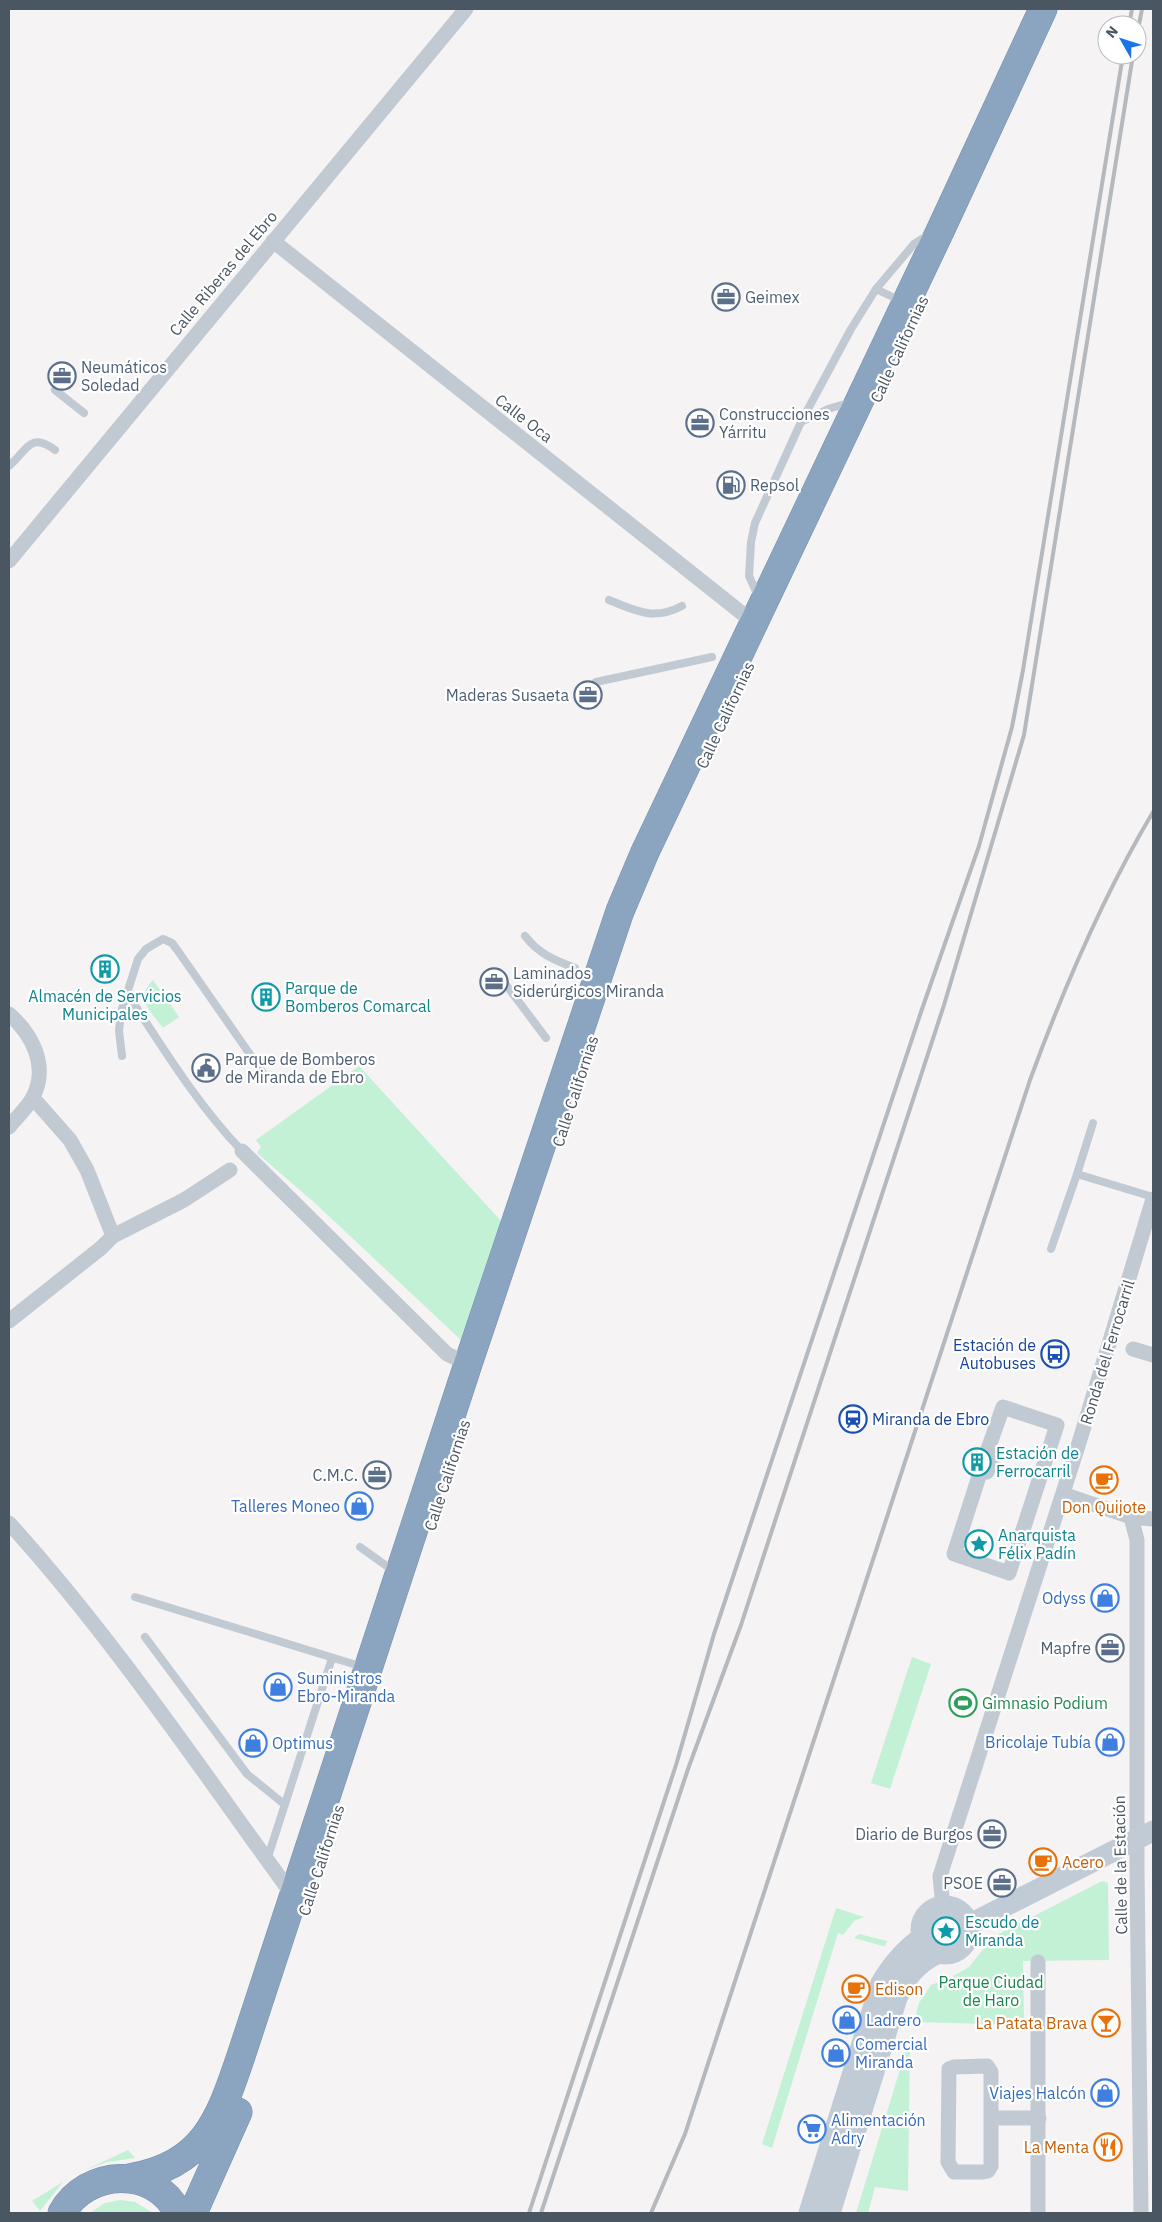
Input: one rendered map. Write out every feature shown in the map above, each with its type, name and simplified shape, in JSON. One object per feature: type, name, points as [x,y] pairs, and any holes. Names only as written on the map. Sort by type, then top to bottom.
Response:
[{"type":"highway","name":"Calle Californias","points":[[62,2213],[70,2201],[90,2186],[106,2179],[148,2175],[166,2168],[189,2153],[209,2133],[222,2110],[294,1898],[399,1574],[471,1366],[620,911],[645,852],[941,229],[1042,9]]},
{"type":"highway","name":"Calle Californias","points":[[193,2213],[237,2117],[440,1494],[633,916],[702,763],[1058,9]]},
{"type":"highway","points":[[129,2178],[146,2183],[161,2192],[170,2200],[178,2213]]},
{"type":"main road","points":[[968,1925],[1145,1835]]},
{"type":"main road","points":[[830,2213],[896,1998],[908,1976],[926,1958],[938,1953],[951,1953],[962,1947],[968,1937],[968,1925],[966,1919],[956,1910],[943,1907],[936,1909],[925,1918],[922,1925],[922,1937],[927,1946],[938,1953]]},
{"type":"main road","points":[[809,2213],[881,1984],[907,1950],[922,1937]]},
{"type":"street","name":"Calle Riberas del Ebro","points":[[9,561],[466,9]]},
{"type":"street","name":"Calle Oca","points":[[273,241],[757,614]]},
{"type":"street","points":[[9,1014],[30,1036],[39,1062],[37,1089],[33,1098],[9,1127]]},
{"type":"street","points":[[33,1098],[70,1140],[87,1170],[113,1236]]},
{"type":"street","points":[[242,1151],[446,1354],[471,1366]]},
{"type":"street","points":[[9,1321],[101,1248],[113,1236],[184,1200],[230,1170]]},
{"type":"street","name":"Ronda del Ferrocarril","points":[[943,1907],[940,1886],[943,1868],[1063,1494],[1153,1198]]},
{"type":"street","points":[[1133,1349],[1153,1355]]},
{"type":"street","points":[[1002,1407],[1057,1425],[1009,1573],[954,1554],[981,1470],[987,1472],[994,1454],[987,1452],[1002,1407]]},
{"type":"street","points":[[1063,1494],[1131,1518],[1153,1519]]},
{"type":"street","name":"Calle de la Estación","points":[[1131,1518],[1137,1540],[1145,1835],[1146,1943],[1141,2213]]},
{"type":"street","name":"Calle Californias","points":[[9,1523],[68,1590],[136,1680],[294,1898]]},
{"type":"street","points":[[1038,1962],[1038,2213]]},
{"type":"street","points":[[988,2066],[991,2069],[991,2118],[991,2166],[988,2171],[954,2172],[948,2162],[949,2069],[954,2067],[988,2066]]},
{"type":"street","points":[[991,2118],[1038,2118]]},
{"type":"lane","points":[[757,614],[749,576],[755,523],[801,422],[851,329],[876,289],[914,244],[925,236],[941,229]]},
{"type":"lane","points":[[876,289],[905,303]]},
{"type":"lane","points":[[55,390],[84,413]]},
{"type":"lane","points":[[801,422],[828,410],[859,400]]},
{"type":"lane","points":[[9,466],[29,445],[37,441],[44,442],[55,450]]},
{"type":"lane","points":[[609,600],[651,615],[661,614],[682,606]]},
{"type":"lane","points":[[596,682],[712,657]]},
{"type":"lane","points":[[525,936],[536,950],[575,968]]},
{"type":"lane","points":[[122,1056],[119,1031],[122,1012],[138,959],[146,949],[163,939],[172,943],[263,1072]]},
{"type":"lane","points":[[504,982],[546,1038]]},
{"type":"lane","points":[[127,994],[174,1065],[218,1126],[242,1151]]},
{"type":"lane","points":[[1051,1249],[1093,1123]]},
{"type":"lane","points":[[1077,1174],[1153,1198]]},
{"type":"lane","points":[[360,1547],[399,1574]]},
{"type":"lane","points":[[135,1597],[368,1668]]},
{"type":"lane","points":[[145,1637],[247,1774],[284,1804]]},
{"type":"lane","points":[[267,1860],[332,1658]]},
{"type":"green space","points":[[153,980],[179,1017],[163,1028],[146,1005],[145,993]]},
{"type":"green space","points":[[359,1066],[502,1222],[462,1341],[316,1204],[257,1153],[261,1147],[256,1140]]},
{"type":"green space","points":[[912,1657],[931,1664],[890,1789],[871,1783]]},
{"type":"green space","name":"Parque Ciudad de Haro","points":[[1102,1881],[1108,1883],[1109,1960],[1023,1961],[1024,2025],[914,2022],[919,2003],[931,1985],[950,1978],[969,1967],[993,1937]]},
{"type":"green space","points":[[836,1908],[864,1917],[854,1921],[843,1935],[838,1933],[772,2148],[762,2144]]},
{"type":"green space","points":[[859,1934],[887,1941],[885,1946],[883,1946],[854,1938]]},
{"type":"green space","points":[[910,2037],[908,2191],[875,2187],[868,2213],[856,2213]]},
{"type":"green space","points":[[128,2150],[135,2158],[107,2162],[85,2170]]},
{"type":"green space","points":[[63,2182],[40,2211],[32,2201]]},
{"type":"green space","points":[[120,2200],[135,2202],[153,2213],[90,2213],[105,2203]]},
{"type":"railway","points":[[1131,15],[1132,9]]},
{"type":"railway","points":[[1141,15],[1142,9]]},
{"type":"railway","points":[[529,2213],[676,1765],[714,1634],[921,1012],[979,846],[1012,727],[1023,670],[1121,65]]},
{"type":"railway","points":[[541,2213],[688,1769],[741,1625],[944,1005],[1024,735],[1131,65]]},
{"type":"railway","points":[[651,2213],[685,2134],[1030,1080],[1071,976],[1101,909],[1153,812]]},
{"type":"place","name":"Geimex","points":[[726,297]]},
{"type":"place","name":"Neumáticos Soledad","points":[[62,376]]},
{"type":"place","name":"Construcciones Yárritu","points":[[700,423]]},
{"type":"place","name":"Repsol","points":[[731,485]]},
{"type":"place","name":"Maderas Susaeta","points":[[588,695]]},
{"type":"place","name":"Almacén de Servicios Municipales","points":[[105,969]]},
{"type":"place","name":"Laminados Siderúrgicos Miranda","points":[[494,982]]},
{"type":"place","name":"Parque de Bomberos Comarcal","points":[[266,997]]},
{"type":"place","name":"Parque de Bomberos de Miranda de Ebro","points":[[206,1068]]},
{"type":"place","name":"Estación de Autobuses","points":[[1055,1354]]},
{"type":"place","name":"Miranda de Ebro","points":[[853,1419]]},
{"type":"place","name":"Estación de Ferrocarril","points":[[977,1462]]},
{"type":"place","name":"C.M.C.","points":[[377,1475]]},
{"type":"place","name":"Don Quijote","points":[[1104,1480]]},
{"type":"place","name":"Talleres Moneo","points":[[359,1506]]},
{"type":"place","name":"Anarquista Félix Padín","points":[[979,1544]]},
{"type":"place","name":"Odyss","points":[[1105,1598]]},
{"type":"place","name":"Mapfre","points":[[1110,1648]]},
{"type":"place","name":"Suministros Ebro-Miranda","points":[[278,1687]]},
{"type":"place","name":"Gimnasio Podium","points":[[963,1703]]},
{"type":"place","name":"Bricolaje Tubía","points":[[1110,1742]]},
{"type":"place","name":"Optimus","points":[[253,1743]]},
{"type":"place","name":"Diario de Burgos","points":[[992,1834]]},
{"type":"place","name":"Acero","points":[[1043,1862]]},
{"type":"place","name":"PSOE","points":[[1002,1883]]},
{"type":"place","name":"Escudo de Miranda","points":[[946,1931]]},
{"type":"place","name":"Edison","points":[[856,1989]]},
{"type":"place","name":"Ladrero","points":[[847,2020]]},
{"type":"place","name":"La Patata Brava","points":[[1106,2023]]},
{"type":"place","name":"Comercial Miranda","points":[[836,2053]]},
{"type":"place","name":"Viajes Halcón","points":[[1105,2093]]},
{"type":"place","name":"Alimentación Adry","points":[[812,2129]]},
{"type":"place","name":"La Menta","points":[[1108,2147]]}]
